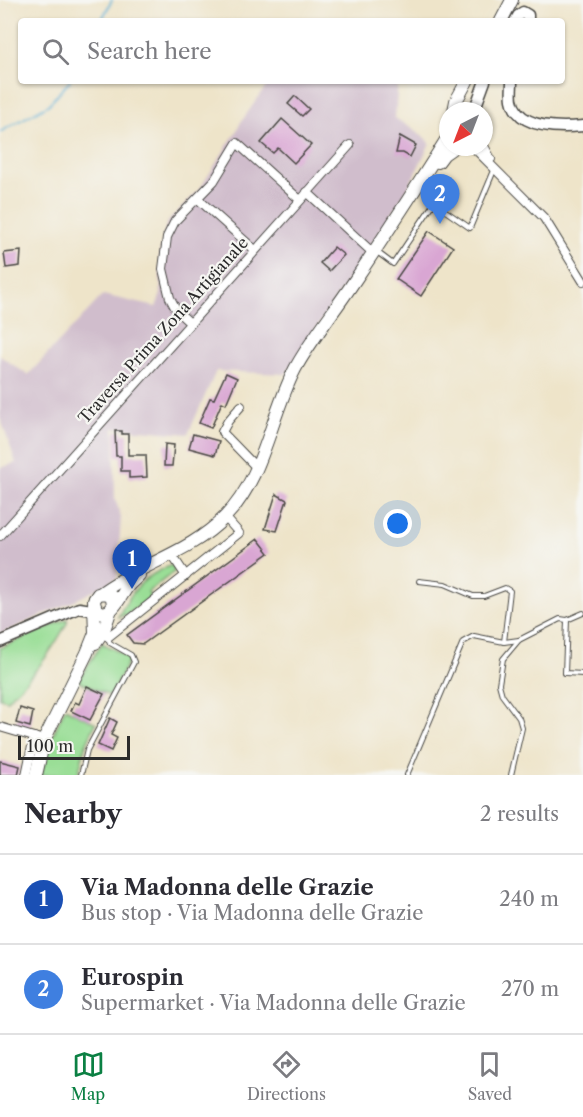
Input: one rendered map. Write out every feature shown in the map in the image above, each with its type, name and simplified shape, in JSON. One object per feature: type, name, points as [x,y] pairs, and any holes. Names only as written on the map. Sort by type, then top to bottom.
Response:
[{"type":"main road","points":[[503,18],[512,0]]},
{"type":"main road","points":[[456,102],[465,84]]},
{"type":"main road","points":[[463,102],[472,84]]},
{"type":"main road","points":[[97,603],[134,573],[172,555],[204,535],[225,518],[241,497],[256,467],[296,368],[439,151]]},
{"type":"main road","points":[[395,218],[443,156]]},
{"type":"main road","points":[[36,775],[39,739],[87,653],[104,630],[112,608],[129,585],[148,567]]},
{"type":"main road","points":[[87,653],[95,633],[97,603],[107,593],[112,597],[112,608]]},
{"type":"main road","points":[[97,603],[106,612],[112,608]]},
{"type":"street","points":[[517,18],[523,12],[528,15],[528,18]]},
{"type":"street","points":[[477,102],[484,84]]},
{"type":"street","points":[[512,84],[513,104],[525,119],[551,126],[583,126]]},
{"type":"street","points":[[190,323],[177,311],[170,298],[163,269],[167,237],[175,220],[214,181],[237,143],[300,200]]},
{"type":"street","name":"Traversa Prima Zona Artigianale","points":[[0,536],[350,146]]},
{"type":"street","points":[[483,156],[544,218],[583,282]]},
{"type":"street","points":[[490,156],[496,167]]},
{"type":"street","points":[[307,192],[374,252]]},
{"type":"street","points":[[198,199],[255,250]]},
{"type":"street","points":[[241,406],[222,432],[256,467]]},
{"type":"street","points":[[108,637],[239,533],[225,518]]},
{"type":"street","points":[[172,555],[186,576]]},
{"type":"street","points":[[64,614],[77,604],[97,603]]},
{"type":"street","points":[[0,642],[64,614],[97,603]]},
{"type":"street","points":[[0,727],[39,739],[26,775]]},
{"type":"lane","points":[[374,252],[393,264],[434,203],[470,228],[496,167]]},
{"type":"lane","points":[[419,581],[445,584],[473,596],[484,596],[505,588],[510,591],[504,642]]},
{"type":"lane","points":[[407,775],[463,642],[474,636],[504,642],[519,640],[560,619],[567,620],[583,613]]},
{"type":"lane","points":[[567,620],[565,673],[583,674]]},
{"type":"lane","points":[[81,775],[90,743],[134,662],[131,654],[110,643],[108,637]]},
{"type":"lane","points":[[511,775],[522,728],[519,718],[502,695],[499,684],[503,659],[519,640]]},
{"type":"shaded area","points":[[268,84],[398,84],[395,118],[422,135],[430,143],[407,190],[286,374],[216,371],[188,434],[114,428],[115,498],[121,517],[117,578],[72,602],[0,634],[0,468],[16,463],[0,417],[0,356],[28,375],[103,295],[156,307],[161,294],[159,255],[166,225],[199,190],[241,122]]},
{"type":"green space","points":[[172,565],[175,571],[148,592],[149,599],[128,614],[118,617],[139,585],[153,574]]},
{"type":"green space","points":[[67,619],[54,645],[34,673],[7,700],[0,698],[0,648]]},
{"type":"green space","points":[[102,643],[128,657],[129,660],[110,696],[78,681]]},
{"type":"green space","points":[[65,708],[96,723],[85,747],[78,775],[41,775],[48,746]]},
{"type":"building","points":[[295,96],[309,109],[302,116],[288,104]]},
{"type":"building","points":[[282,119],[311,145],[294,163],[278,148],[273,153],[261,143]]},
{"type":"building","points":[[400,136],[416,145],[410,157],[403,153],[396,153]]},
{"type":"building","points":[[429,231],[453,247],[421,296],[396,279]]},
{"type":"building","points":[[334,247],[344,255],[329,271],[320,263]]},
{"type":"building","points":[[21,251],[20,266],[6,268],[4,253]]},
{"type":"building","points":[[226,373],[237,378],[226,404],[222,402],[211,428],[199,423],[210,398],[214,399]]},
{"type":"building","points":[[115,431],[128,434],[128,455],[146,455],[147,477],[129,478],[129,471],[121,471],[121,456],[116,456]]},
{"type":"building","points":[[193,434],[219,441],[215,455],[189,448]]},
{"type":"building","points":[[165,444],[174,445],[172,466],[164,466]]},
{"type":"building","points":[[276,494],[287,500],[277,531],[265,529]]},
{"type":"building","points":[[258,539],[269,553],[143,644],[133,643],[127,635]]},
{"type":"building","points":[[87,686],[104,694],[90,720],[71,711],[75,702],[79,704]]},
{"type":"building","points":[[20,708],[33,712],[30,727],[16,723]]},
{"type":"building","points":[[110,718],[117,722],[111,735],[117,738],[111,751],[98,745]]},
{"type":"building","points":[[0,761],[20,766],[18,775],[0,775]]},
{"type":"waterway","points":[[103,18],[112,0]]},
{"type":"waterway","points":[[0,132],[48,105],[67,84]]},
{"type":"place","name":"Eurospin","points":[[440,224]]},
{"type":"place","name":"Via Madonna delle Grazie","points":[[132,589]]}]
